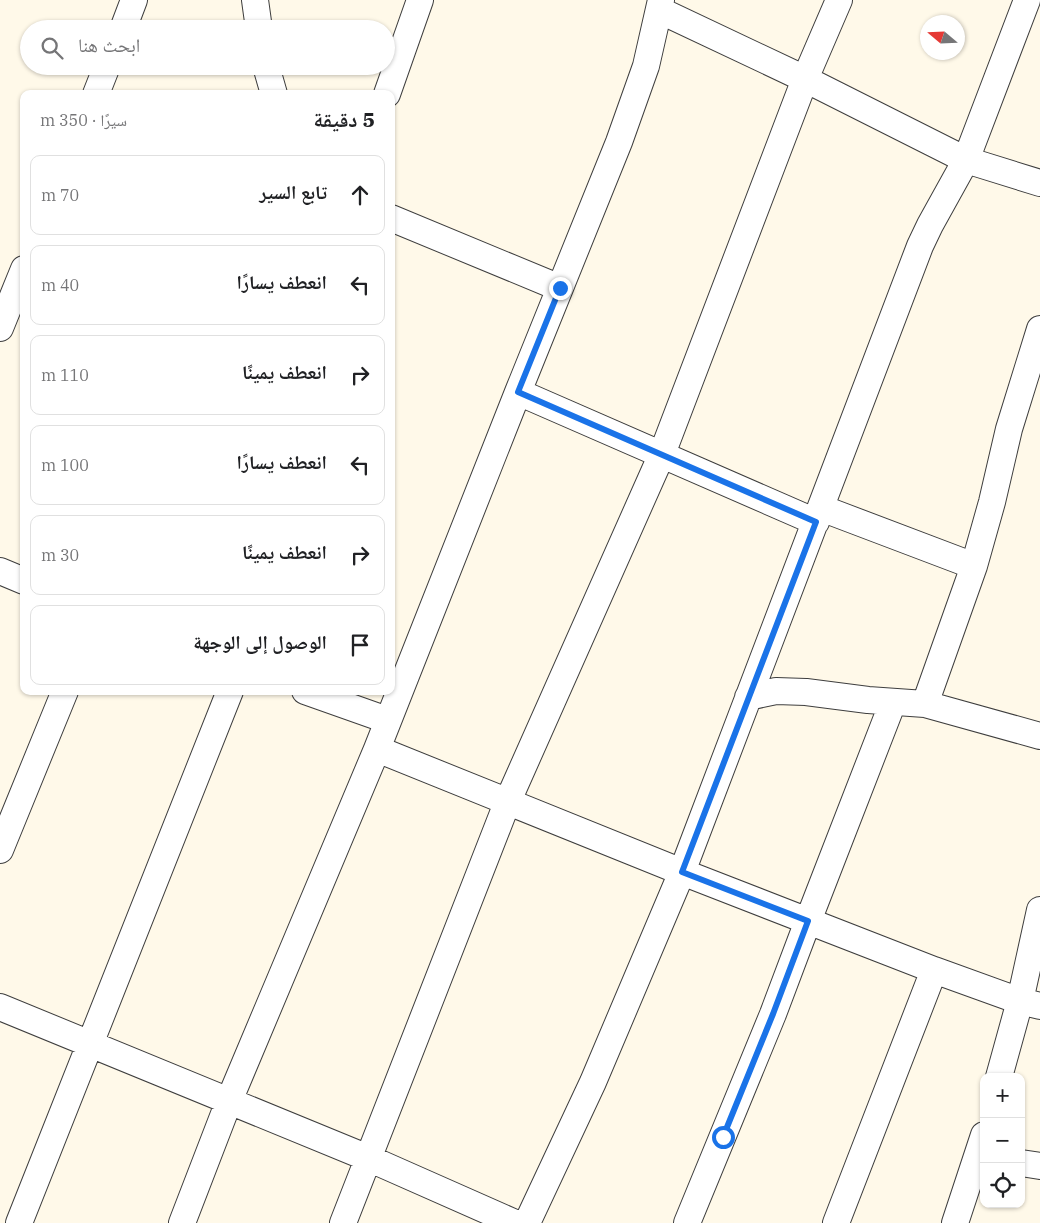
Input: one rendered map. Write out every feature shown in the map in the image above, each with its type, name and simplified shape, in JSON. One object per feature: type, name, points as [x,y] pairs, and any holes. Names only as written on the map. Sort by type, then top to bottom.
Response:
[{"type":"street","points":[[126,20],[134,0]]},
{"type":"street","points":[[255,0],[258,20]]},
{"type":"street","points":[[395,69],[420,0]]},
{"type":"street","points":[[343,1223],[507,803],[662,454],[805,79],[839,0]]},
{"type":"street","points":[[527,1223],[593,1082],[682,872],[920,246],[966,160],[1027,0]]},
{"type":"street","points":[[182,1223],[230,1101],[376,749],[622,133],[646,66],[660,5],[966,160],[1040,183]]},
{"type":"street","points":[[98,90],[103,75]]},
{"type":"street","points":[[269,75],[273,90]]},
{"type":"street","points":[[387,90],[393,75]]},
{"type":"street","points":[[395,220],[560,288]]},
{"type":"street","points":[[0,328],[20,279]]},
{"type":"street","points":[[925,704],[974,566],[992,502],[1009,429],[1040,329]]},
{"type":"street","points":[[518,392],[662,454],[819,515],[974,566]]},
{"type":"street","points":[[0,572],[20,580]]},
{"type":"street","points":[[748,697],[776,691],[806,692],[925,704],[1040,736]]},
{"type":"street","points":[[0,850],[63,695]]},
{"type":"street","points":[[19,1223],[228,695]]},
{"type":"street","points":[[315,695],[387,720]]},
{"type":"street","points":[[688,1223],[773,1014],[893,702]]},
{"type":"street","points":[[376,749],[682,872],[934,970],[1030,1004]]},
{"type":"street","points":[[1001,1073],[1030,1004],[1040,910]]},
{"type":"street","points":[[836,1223],[934,970]]},
{"type":"street","points":[[0,1007],[368,1158],[515,1223]]},
{"type":"street","points":[[955,1223],[980,1151]]},
{"type":"street","points":[[1025,1164],[1040,1166]]},
{"type":"route","points":[[560,288],[518,392],[816,522],[682,872],[808,921],[723,1137]]}]
